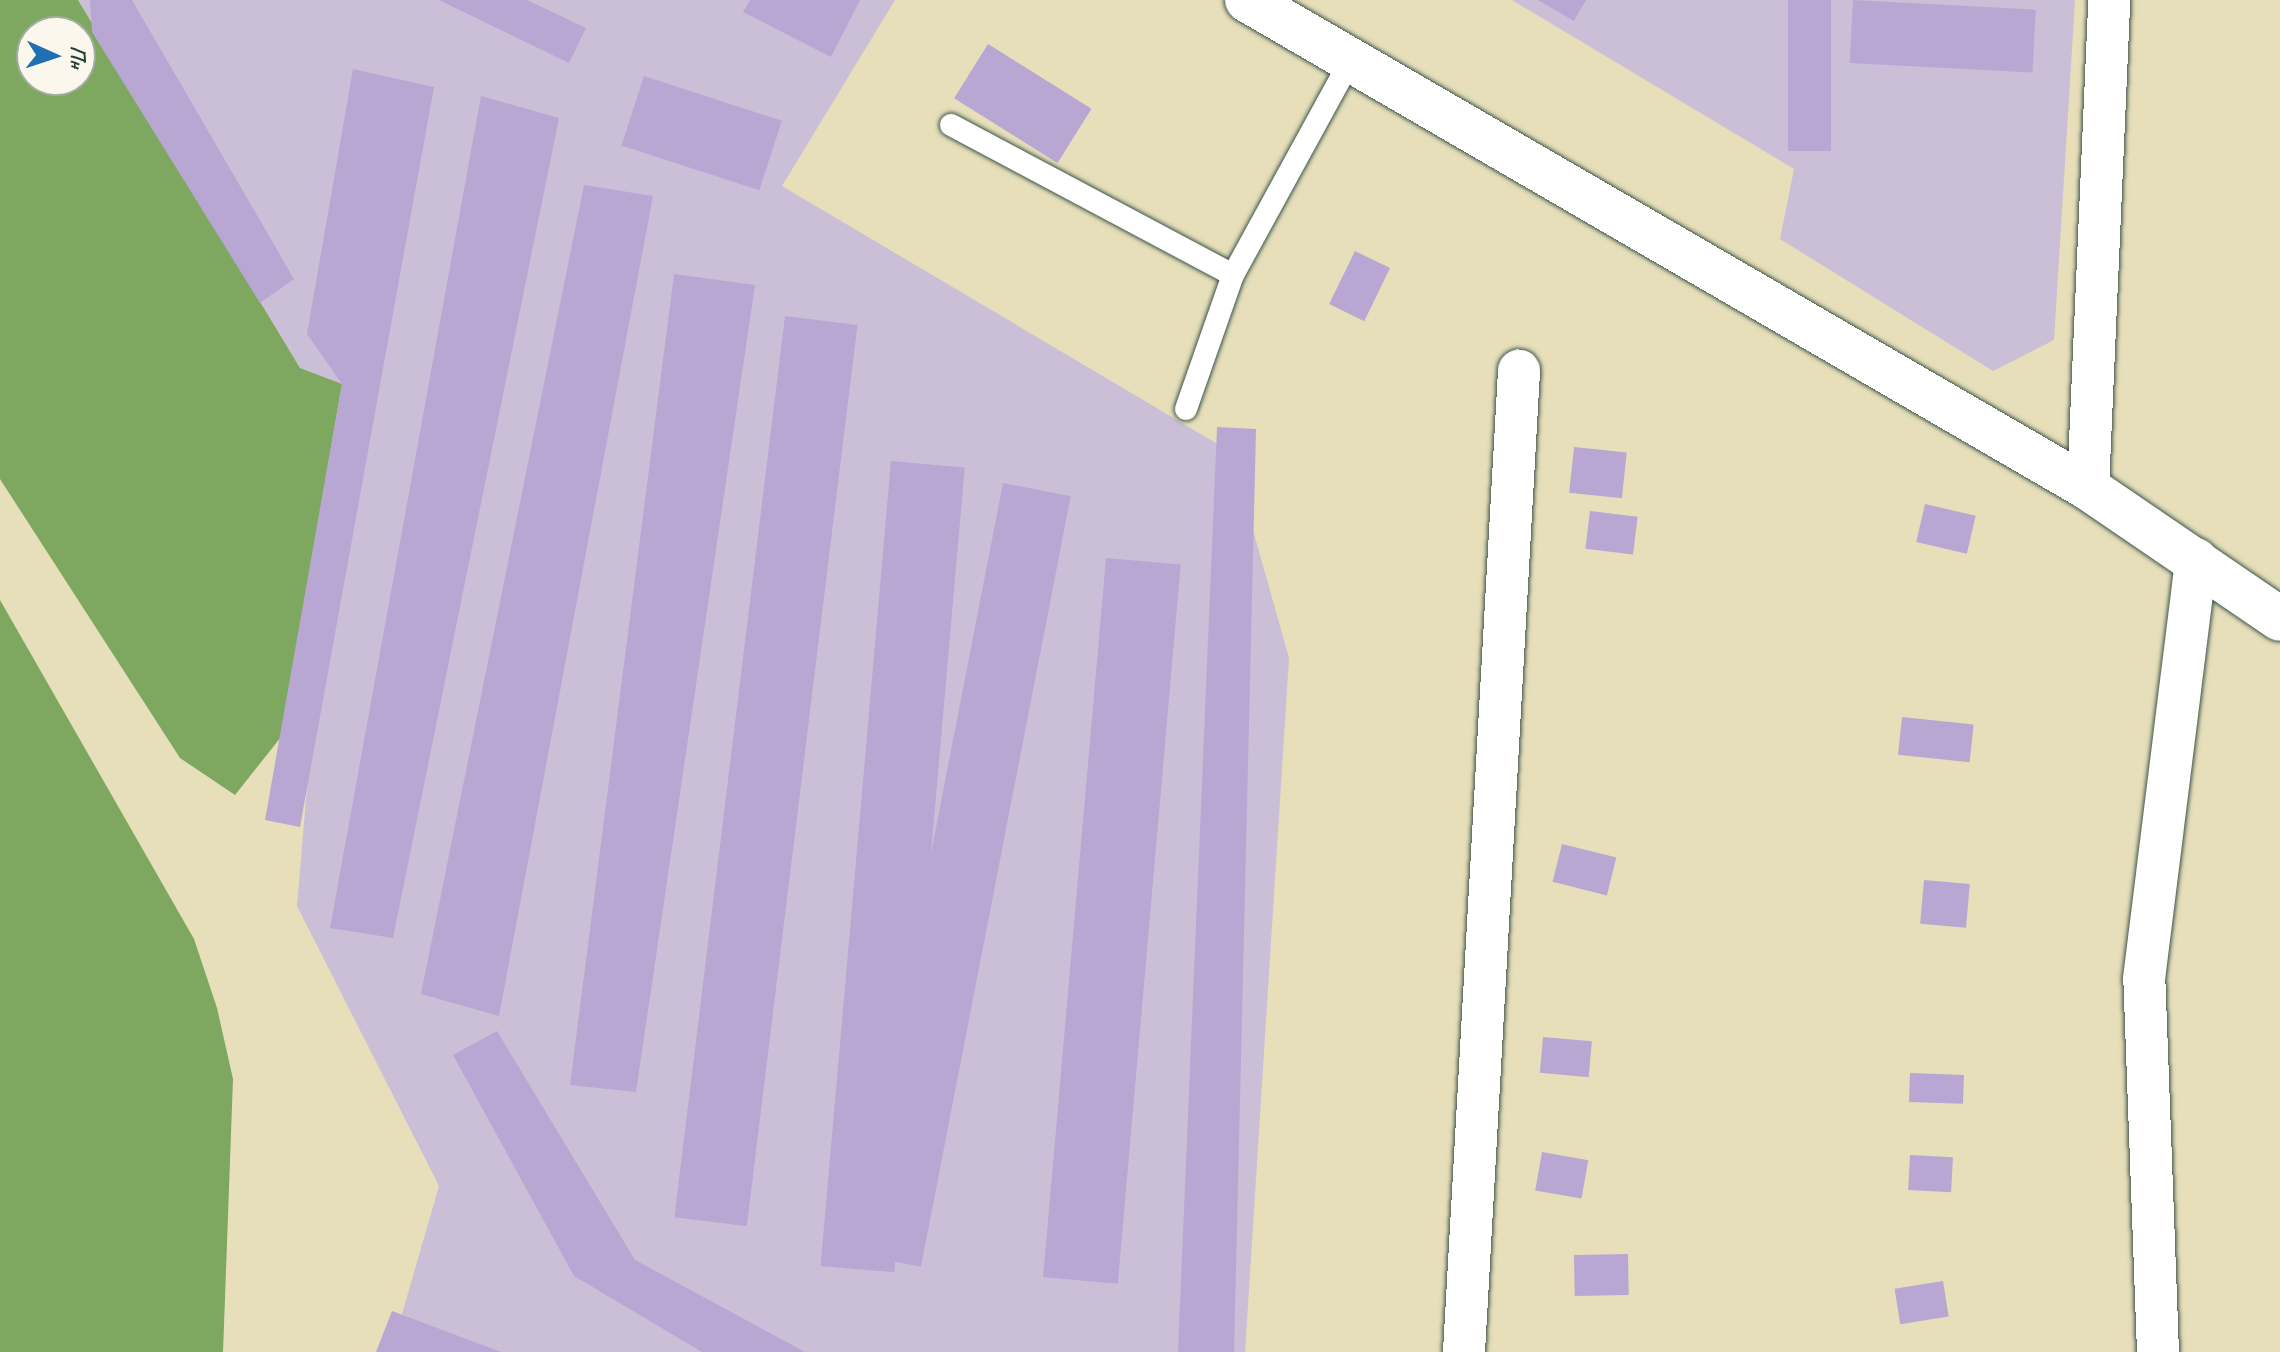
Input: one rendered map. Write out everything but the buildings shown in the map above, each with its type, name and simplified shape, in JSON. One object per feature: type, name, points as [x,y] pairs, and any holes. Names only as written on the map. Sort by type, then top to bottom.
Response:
[{"type":"street","points":[[1247,0],[1348,65],[2088,488],[2280,619]]},
{"type":"street","points":[[2088,488],[2109,0]]},
{"type":"street","points":[[1464,1352],[1519,371]]},
{"type":"street","points":[[2158,1352],[2144,979],[2196,559]]},
{"type":"lane","points":[[1186,409],[1233,275],[1348,65]]},
{"type":"lane","points":[[951,125],[1233,275]]},
{"type":"shaded area","points":[[78,0],[895,0],[782,186],[1231,452],[1289,658],[1245,1352],[391,1352],[439,1186],[297,906],[341,384],[300,368],[96,30],[96,16],[88,16]]},
{"type":"shaded area","points":[[1512,0],[2075,0],[2054,340],[1993,371],[1780,239],[1794,169]]},
{"type":"green space","points":[[0,0],[78,0],[88,16],[16,16],[16,96],[96,96],[96,30],[300,368],[342,384],[281,737],[235,795],[180,758],[0,479]]},
{"type":"green space","points":[[0,600],[194,939],[217,1008],[233,1079],[223,1352],[0,1352]]}]
